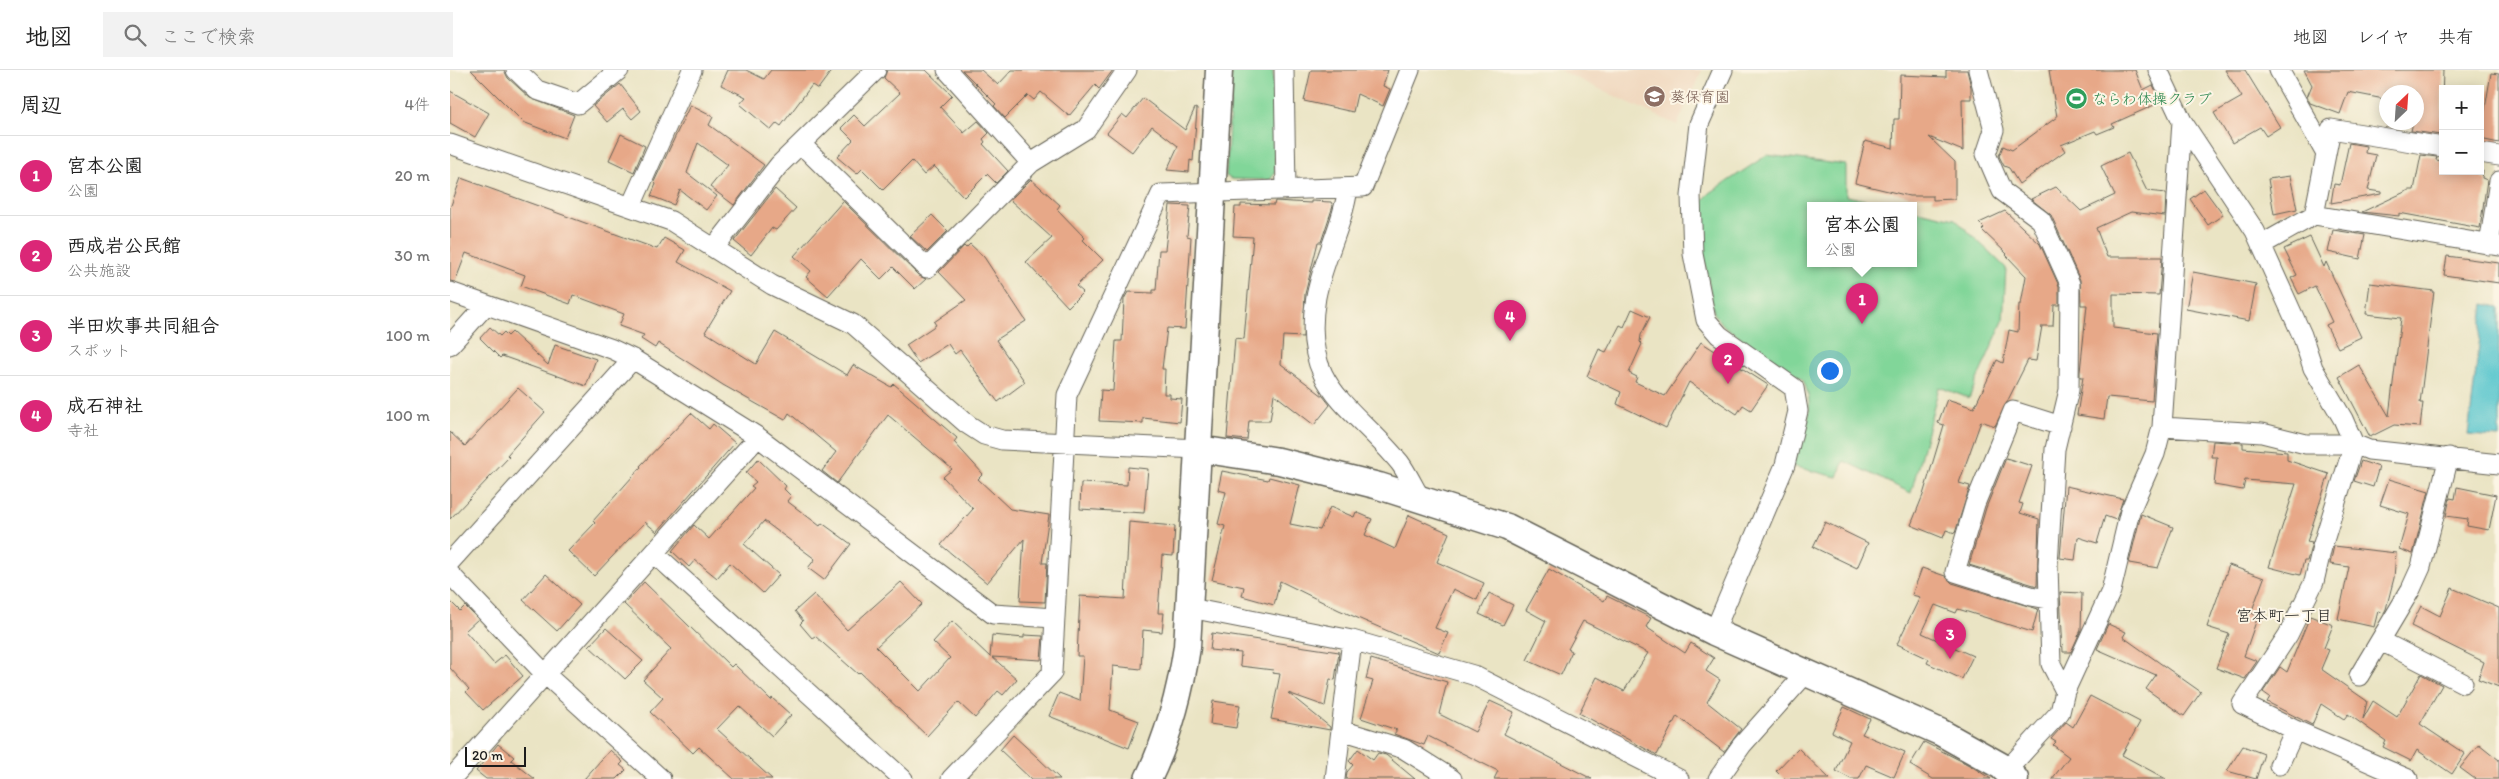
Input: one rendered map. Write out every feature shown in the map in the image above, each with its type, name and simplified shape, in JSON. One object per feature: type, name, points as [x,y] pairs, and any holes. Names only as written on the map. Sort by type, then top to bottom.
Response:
[{"type":"street","points":[[516,70],[537,90],[578,104],[619,70]]},
{"type":"street","points":[[631,206],[692,70]]},
{"type":"street","points":[[714,248],[779,165],[876,70]]},
{"type":"street","points":[[947,70],[1031,163]]},
{"type":"street","points":[[801,144],[927,268],[1031,163],[1086,130],[1126,70]]},
{"type":"street","points":[[1148,779],[1168,736],[1181,690],[1190,608],[1219,70]]},
{"type":"street","points":[[1284,70],[1286,189]]},
{"type":"street","points":[[951,779],[1052,673],[1067,395],[1160,194],[1363,187],[1410,70]]},
{"type":"street","points":[[1714,632],[1785,465],[1798,411],[1794,388],[1719,335],[1706,320],[1693,254],[1691,196],[1699,124],[1723,70]]},
{"type":"street","points":[[1978,70],[1994,130],[1986,154],[2002,191],[2040,220],[2070,284],[2069,390],[2054,449],[2048,598],[2051,664],[2064,692]]},
{"type":"street","points":[[2158,70],[2182,121],[2255,232],[2302,335],[2313,368],[2343,419],[2354,444],[2322,547],[2314,582],[2288,635],[2242,704],[2295,730],[2408,779]]},
{"type":"street","points":[[2279,70],[2326,154]]},
{"type":"street","points":[[450,144],[671,220],[772,285],[853,324],[967,424],[984,435],[1002,440],[1199,449],[1278,462],[1379,486],[1507,527],[1714,632],[1940,732],[2011,775],[2060,712],[2064,692],[2111,591],[2130,511],[2155,454],[2162,427],[2182,121]]},
{"type":"street","points":[[2314,215],[2331,129],[2439,146]]},
{"type":"street","points":[[2484,154],[2499,156]]},
{"type":"street","points":[[2261,245],[2314,215],[2494,245],[2499,181]]},
{"type":"street","points":[[1348,188],[1346,206],[1316,295],[1313,337],[1318,361],[1333,394],[1401,464],[1421,499]]},
{"type":"street","points":[[450,292],[612,349],[633,359],[758,436],[992,614],[1054,618]]},
{"type":"street","points":[[450,345],[486,305]]},
{"type":"street","points":[[450,562],[633,359]]},
{"type":"street","points":[[2048,598],[2031,596],[1955,572],[1975,504],[2012,411],[2061,426]]},
{"type":"street","points":[[2162,427],[2262,433],[2312,444],[2354,444],[2369,450],[2449,457],[2499,464]]},
{"type":"street","points":[[451,779],[758,436]]},
{"type":"street","points":[[2359,676],[2411,589],[2421,567],[2449,457]]},
{"type":"street","points":[[654,553],[903,779]]},
{"type":"street","points":[[450,574],[545,674],[661,779]]},
{"type":"street","points":[[1190,608],[1352,640],[1473,675],[1679,779]]},
{"type":"street","points":[[1335,779],[1352,640]]},
{"type":"street","points":[[2380,641],[2463,683]]},
{"type":"street","points":[[1718,779],[1742,745],[1806,672]]},
{"type":"street","points":[[1341,730],[1404,749],[1452,779]]},
{"type":"street","points":[[2279,764],[2295,730]]},
{"type":"shaded area","name":"葵保育園","points":[[1559,70],[1702,70],[1677,125]]},
{"type":"green space","points":[[1232,70],[1273,70],[1275,173],[1270,180],[1231,179],[1226,176]]},
{"type":"green space","points":[[1767,155],[1846,165],[1846,196],[1875,202],[1807,202],[1807,267],[1917,267],[1917,211],[1955,219],[2006,268],[2003,321],[1969,398],[1939,387],[1911,493],[1844,461],[1837,477],[1792,466],[1807,423],[1809,403],[1807,392],[1803,380],[1724,326],[1714,313],[1704,258],[1701,202],[1710,193]]},
{"type":"water","points":[[2484,304],[2499,307],[2499,437],[2468,435]]},
{"type":"building","points":[[471,70],[504,70],[508,78],[530,98],[574,115],[565,138],[523,122]]},
{"type":"building","points":[[728,70],[746,70],[764,79],[771,70],[832,70],[818,89],[812,85],[781,126],[777,123],[771,130],[740,104],[746,97],[721,85]]},
{"type":"building","points":[[887,70],[926,70],[952,95],[940,107],[964,133],[978,121],[989,133],[983,139],[985,142],[983,144],[1008,171],[996,183],[987,174],[964,197],[934,166],[924,175],[912,161],[883,190],[862,169],[857,174],[837,157],[853,140],[841,128],[854,115],[865,126],[900,93],[884,78]]},
{"type":"building","points":[[962,70],[981,70],[998,85],[1012,70],[1113,70],[1099,89],[1095,85],[1069,116],[1041,92],[1034,100],[1028,95],[1005,118],[994,106],[996,104]]},
{"type":"building","points":[[1311,70],[1388,70],[1383,86],[1390,89],[1383,106],[1357,94],[1353,112],[1304,101]]},
{"type":"building","points":[[1946,70],[1967,70],[1971,87],[1971,99],[1962,99],[1963,151],[1929,137],[1955,162],[1955,199],[1933,200],[1933,196],[1909,196],[1855,183],[1865,141],[1893,148],[1894,119],[1899,119],[1900,75],[1946,77]]},
{"type":"building","points":[[2049,70],[2135,70],[2143,90],[2153,85],[2161,102],[2112,124],[2114,127],[2097,134],[2095,131],[2061,145],[2065,151],[2019,184],[2009,168],[2004,166],[1999,156],[2003,146],[2012,150],[2057,117]]},
{"type":"building","points":[[2225,70],[2245,70],[2280,127],[2266,136],[2260,127],[2232,143],[2214,113],[2242,97]]},
{"type":"building","points":[[2304,70],[2443,70],[2443,85],[2439,85],[2439,135],[2411,131],[2424,130],[2424,85],[2379,85],[2379,98],[2348,92],[2340,114],[2310,103],[2307,97],[2312,85]]},
{"type":"building","points":[[2491,73],[2499,74],[2499,143],[2484,140],[2484,115]]},
{"type":"building","points":[[620,84],[641,111],[632,119],[623,109],[607,122],[593,106]]},
{"type":"building","points":[[450,91],[489,113],[475,137],[450,123]]},
{"type":"building","points":[[1143,98],[1185,130],[1195,108],[1197,109],[1193,161],[1190,160],[1189,172],[1167,170],[1178,146],[1152,126],[1132,152],[1107,133],[1122,114],[1127,118]]},
{"type":"building","points":[[690,105],[713,117],[709,125],[764,165],[734,205],[710,187],[728,165],[698,143],[687,173],[717,196],[706,210],[680,190],[674,205],[651,196],[656,184],[654,182]]},
{"type":"building","points":[[621,134],[645,146],[634,172],[609,160]]},
{"type":"building","points":[[2349,143],[2366,146],[2365,153],[2376,155],[2368,190],[2381,192],[2381,194],[2331,203],[2334,184],[2340,185]]},
{"type":"building","points":[[2128,153],[2147,191],[2166,193],[2165,216],[2131,212],[2096,228],[2107,257],[2162,257],[2159,295],[2113,294],[2113,328],[2157,333],[2152,401],[2107,397],[2104,419],[2077,415],[2083,377],[2080,377],[2080,372],[2087,305],[2081,305],[2080,280],[2051,215],[2031,199],[2056,187],[2081,211],[2115,195],[2101,166]]},
{"type":"building","points":[[2421,155],[2437,157],[2436,160],[2439,160],[2439,175],[2482,175],[2482,178],[2487,180],[2480,228],[2399,213],[2399,216],[2362,212],[2409,190],[2414,190]]},
{"type":"building","points":[[2290,176],[2297,209],[2274,214],[2268,179]]},
{"type":"building","points":[[461,178],[657,249],[664,238],[685,250],[678,262],[730,291],[705,332],[756,364],[775,332],[847,375],[853,365],[891,387],[894,384],[957,438],[954,442],[983,474],[978,479],[1010,509],[1049,515],[1042,563],[1047,563],[1045,602],[1020,601],[1024,539],[987,583],[941,545],[973,509],[943,477],[952,469],[888,415],[837,483],[822,471],[836,452],[789,413],[785,420],[723,385],[658,343],[655,348],[641,339],[644,335],[619,326],[624,314],[573,295],[570,304],[521,286],[525,275],[466,253],[455,282],[450,281],[450,208]]},
{"type":"building","points":[[1031,179],[1060,205],[1057,209],[1103,260],[1076,286],[1083,292],[1068,307],[1026,262],[1052,238],[1010,200]]},
{"type":"building","points":[[775,189],[796,208],[776,230],[772,228],[751,255],[734,241]]},
{"type":"building","points":[[2204,189],[2223,215],[2208,225],[2190,199]]},
{"type":"building","points":[[843,201],[919,276],[926,279],[915,289],[893,267],[881,279],[861,259],[828,296],[806,277],[811,271],[794,256]]},
{"type":"building","points":[[1275,201],[1331,202],[1333,206],[1321,242],[1318,242],[1305,294],[1303,337],[1283,336],[1281,364],[1323,396],[1330,405],[1314,425],[1274,394],[1270,421],[1249,421],[1247,440],[1227,438],[1235,338],[1244,339],[1253,237],[1233,236],[1235,207],[1241,207],[1241,204],[1274,205]]},
{"type":"building","points":[[1170,205],[1190,206],[1187,236],[1191,237],[1185,329],[1167,328],[1162,369],[1165,369],[1164,394],[1170,394],[1170,398],[1182,399],[1180,422],[1143,418],[1143,423],[1099,421],[1101,390],[1113,391],[1116,341],[1122,341],[1124,299],[1128,292],[1153,293],[1153,290],[1156,290],[1159,250],[1165,250]]},
{"type":"building","points":[[2005,211],[2040,244],[2059,286],[2059,305],[2054,305],[2053,326],[2042,326],[2036,361],[2028,360],[1995,426],[1981,421],[1959,483],[1970,486],[1955,533],[1946,530],[1943,538],[1911,525],[1923,495],[1944,425],[1938,423],[1947,399],[1974,408],[1997,360],[2003,363],[2009,330],[2018,332],[2019,304],[2021,304],[2026,276],[1982,230],[1984,228],[1979,223]]},
{"type":"building","points":[[932,215],[948,231],[927,252],[910,236]]},
{"type":"building","points":[[2333,230],[2365,235],[2360,259],[2328,252]]},
{"type":"building","points":[[2310,237],[2324,267],[2326,262],[2361,337],[2338,348],[2326,325],[2332,322],[2315,286],[2299,294],[2291,278],[2297,275],[2284,249]]},
{"type":"building","points":[[970,244],[984,257],[1026,321],[996,340],[1025,382],[998,402],[960,350],[955,354],[948,344],[918,363],[906,345],[936,325],[934,322],[966,300],[939,272],[964,246],[966,248]]},
{"type":"building","points":[[2447,256],[2499,263],[2499,283],[2444,275]]},
{"type":"building","points":[[2193,272],[2256,284],[2249,321],[2186,309]]},
{"type":"building","points":[[2370,283],[2434,291],[2420,403],[2423,403],[2420,427],[2394,425],[2370,437],[2339,377],[2359,365],[2389,416],[2401,318],[2366,314]]},
{"type":"building","points":[[1632,309],[1650,317],[1641,335],[1640,342],[1642,344],[1629,373],[1637,377],[1635,382],[1665,396],[1701,342],[1768,385],[1751,410],[1743,405],[1737,414],[1689,382],[1666,428],[1617,404],[1621,392],[1587,376],[1599,349],[1606,352],[1620,325],[1624,327]]},
{"type":"building","points":[[490,327],[500,336],[504,332],[508,336],[512,332],[548,365],[555,345],[596,359],[586,386],[502,356],[500,358],[480,338]]},
{"type":"building","points":[[518,388],[545,412],[507,455],[509,457],[450,519],[450,432],[465,446]]},
{"type":"building","points":[[691,413],[709,429],[713,424],[735,443],[657,532],[645,522],[594,576],[568,551],[595,523],[593,521],[640,466]]},
{"type":"building","points":[[2213,441],[2243,443],[2243,448],[2287,452],[2287,460],[2329,474],[2307,542],[2312,543],[2307,561],[2304,561],[2300,575],[2269,567],[2296,484],[2245,480],[2243,490],[2214,485],[2217,457],[2211,457]]},
{"type":"building","points":[[2006,458],[2032,466],[2019,503],[2023,504],[2020,513],[2039,519],[2037,586],[1969,565],[1986,508]]},
{"type":"building","points":[[758,459],[786,486],[784,489],[791,496],[787,501],[820,526],[822,523],[851,544],[824,580],[808,568],[815,559],[764,521],[744,544],[779,575],[763,593],[730,563],[717,578],[695,560],[689,567],[672,551],[694,525],[709,539],[754,488],[751,486],[756,482],[746,473]]},
{"type":"building","points":[[2361,461],[2379,467],[2373,487],[2354,481]]},
{"type":"building","points":[[1128,467],[1148,469],[1144,513],[1080,509],[1081,483],[1127,485]]},
{"type":"building","points":[[1222,471],[1268,480],[1269,477],[1300,485],[1290,524],[1320,530],[1330,507],[1354,517],[1356,512],[1372,519],[1365,535],[1395,549],[1409,515],[1449,533],[1437,562],[1484,583],[1477,600],[1453,589],[1435,628],[1448,633],[1439,653],[1339,610],[1280,581],[1274,605],[1242,596],[1244,587],[1212,580],[1225,526],[1218,524],[1226,492],[1218,490]]},
{"type":"building","points":[[2389,479],[2429,491],[2413,554],[2399,549],[2409,514],[2380,505]]},
{"type":"building","points":[[2066,486],[2123,499],[2116,520],[2105,516],[2097,543],[2078,537],[2075,560],[2060,558]]},
{"type":"building","points":[[2457,487],[2496,495],[2489,530],[2467,526],[2468,519],[2446,516],[2450,498],[2455,499]]},
{"type":"building","points":[[2141,514],[2173,527],[2158,568],[2129,563]]},
{"type":"building","points":[[1129,522],[1175,526],[1173,556],[1162,555],[1158,613],[1164,613],[1162,632],[1143,630],[1141,669],[1113,666],[1110,710],[1139,721],[1129,748],[1049,716],[1059,693],[1080,701],[1083,656],[1077,656],[1080,596],[1125,599]]},
{"type":"building","points":[[1825,522],[1868,543],[1857,568],[1813,547]]},
{"type":"building","points":[[2334,546],[2396,553],[2394,578],[2386,609],[2384,613],[2378,611],[2374,627],[2338,619],[2349,567],[2330,564]]},
{"type":"building","points":[[2229,565],[2264,578],[2251,613],[2258,616],[2244,656],[2257,661],[2245,679],[2216,668],[2229,634],[2207,627]]},
{"type":"building","points":[[1922,568],[1945,576],[1952,583],[2038,609],[2032,632],[1958,609],[1956,613],[1935,605],[1922,633],[1973,656],[1962,679],[1927,663],[1929,659],[1897,644],[1920,597],[1912,595]]},
{"type":"building","points":[[1549,569],[1604,601],[1607,596],[1651,618],[1646,627],[1685,653],[1691,643],[1714,658],[1706,671],[1720,680],[1707,702],[1741,729],[1724,752],[1677,716],[1657,755],[1579,713],[1597,677],[1624,691],[1648,653],[1583,621],[1568,649],[1572,651],[1561,675],[1527,660],[1546,621],[1526,610]]},
{"type":"building","points":[[546,574],[580,605],[557,631],[523,600]]},
{"type":"building","points":[[644,582],[731,667],[734,664],[771,700],[772,698],[791,715],[772,736],[739,706],[717,729],[772,779],[734,779],[699,747],[693,753],[650,712],[663,698],[643,680],[671,649],[624,604]]},
{"type":"building","points":[[901,582],[922,604],[876,647],[920,691],[950,658],[933,642],[952,621],[990,657],[992,635],[1024,638],[1024,635],[1043,636],[1041,660],[992,657],[1017,679],[1003,695],[998,691],[975,718],[958,702],[927,736],[860,672],[858,674],[815,636],[812,638],[800,624],[803,621],[795,611],[814,594],[847,630]]},
{"type":"building","points":[[2452,588],[2499,608],[2499,687],[2478,679],[2484,662],[2411,626],[2421,606],[2440,616]]},
{"type":"building","points":[[2060,592],[2082,593],[2081,630],[2071,652],[2063,652]]},
{"type":"building","points":[[1489,593],[1513,605],[1503,625],[1479,614]]},
{"type":"building","points":[[450,601],[460,611],[465,606],[478,619],[465,631],[494,664],[505,655],[523,676],[483,710],[466,692],[469,689],[450,668]]},
{"type":"building","points":[[2310,616],[2333,625],[2324,648],[2329,650],[2321,669],[2367,701],[2363,719],[2373,701],[2397,717],[2421,674],[2442,685],[2420,724],[2465,754],[2452,774],[2417,750],[2411,761],[2383,747],[2386,741],[2348,714],[2344,719],[2321,704],[2312,725],[2267,702],[2270,697],[2263,692],[2280,667],[2287,672]]},
{"type":"building","points":[[2108,624],[2126,632],[2123,637],[2201,692],[2184,716],[2146,689],[2156,675],[2097,649]]},
{"type":"building","points":[[606,628],[643,661],[625,679],[589,646]]},
{"type":"building","points":[[1212,633],[1339,652],[1335,680],[1330,679],[1325,706],[1288,693],[1330,727],[1330,730],[1271,719],[1280,674],[1272,673],[1273,670],[1240,666],[1241,653],[1210,650]]},
{"type":"building","points":[[1371,659],[1447,682],[1439,714],[1475,732],[1490,701],[1514,712],[1504,734],[1592,779],[1494,779],[1498,771],[1428,736],[1424,745],[1394,734],[1397,730],[1361,718],[1373,681],[1366,679]]},
{"type":"building","points":[[2090,696],[2140,722],[2122,755],[2166,779],[2052,779],[2069,757],[2053,745],[2056,742],[2051,739],[2066,722],[2073,727]]},
{"type":"building","points":[[1213,701],[1240,705],[1236,728],[1210,724]]},
{"type":"building","points":[[1844,707],[1870,719],[1862,734],[1905,752],[1894,777],[1866,765],[1859,779],[1851,779],[1836,771],[1850,741],[1832,732]]},
{"type":"building","points":[[1013,735],[1060,779],[1031,779],[1000,750]]},
{"type":"building","points":[[1924,742],[1971,766],[1991,779],[1933,779],[1910,765]]},
{"type":"building","points":[[498,744],[514,757],[511,760],[535,779],[486,779],[476,771]]},
{"type":"building","points":[[2479,744],[2499,760],[2499,779],[2475,779],[2460,768]]},
{"type":"building","points":[[2243,746],[2264,754],[2256,779],[2227,771]]},
{"type":"building","points":[[1798,748],[1830,779],[1784,779],[1776,771]]},
{"type":"building","points":[[1358,749],[1373,760],[1378,753],[1386,755],[1415,779],[1346,779],[1347,772],[1353,765],[1349,761]]},
{"type":"building","points":[[610,750],[623,762],[620,765],[626,770],[617,779],[584,779]]},
{"type":"place","name":"葵保育園","points":[[1654,97]]},
{"type":"place","name":"ならわ体操クラブ","points":[[2076,99]]},
{"type":"place","name":"宮本公園","points":[[1862,324]]},
{"type":"place","name":"成石神社","points":[[1510,341]]},
{"type":"place","name":"西成岩公民館","points":[[1728,384]]},
{"type":"place","name":"半田炊事共同組合","points":[[1950,659]]},
{"type":"district","name":"宮本町一丁目","points":[[2284,615]]}]
